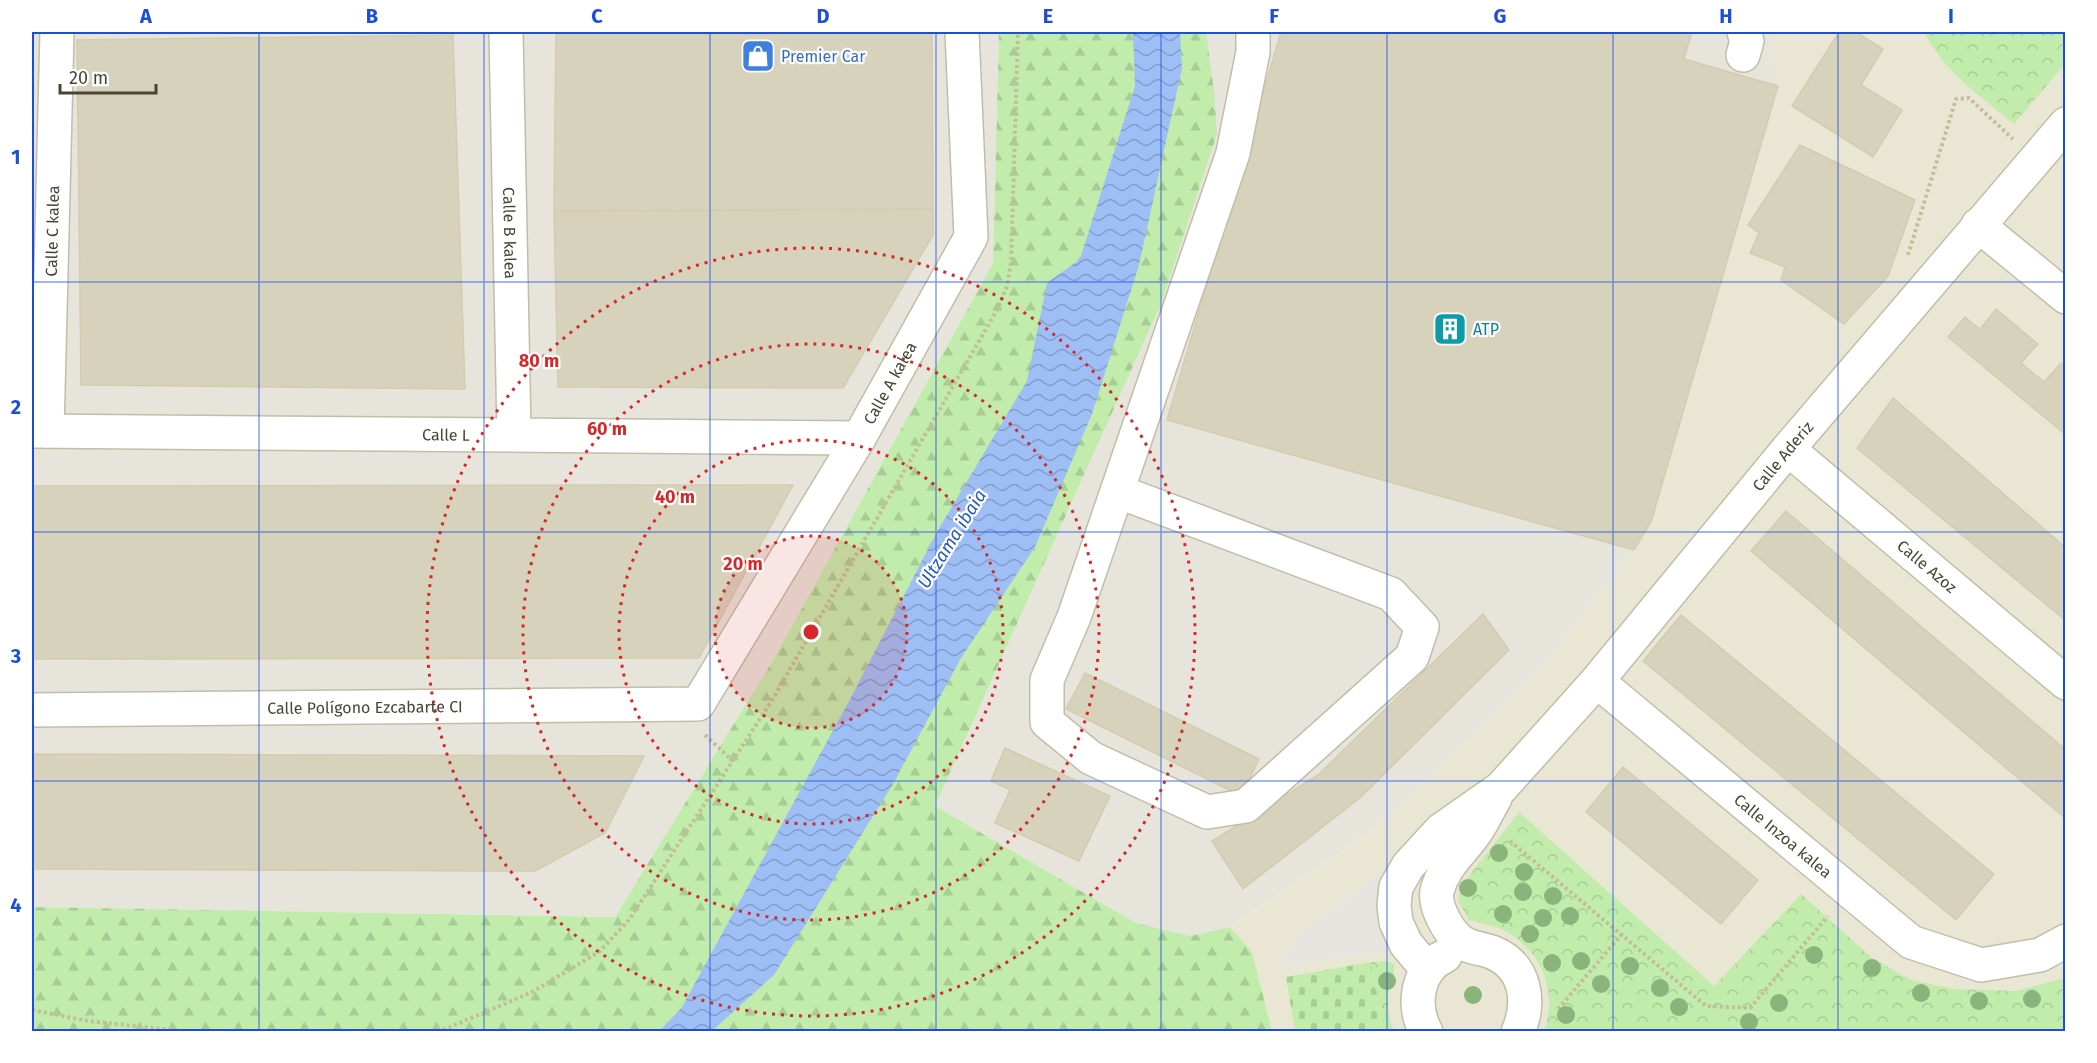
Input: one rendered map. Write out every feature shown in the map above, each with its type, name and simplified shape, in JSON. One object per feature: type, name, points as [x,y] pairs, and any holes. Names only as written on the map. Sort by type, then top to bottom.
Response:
[{"type":"street","name":"Calle C kalea","points":[[40,431],[57,32]]},
{"type":"street","name":"Calle B kalea","points":[[506,32],[514,434]]},
{"type":"street","name":"Calle A kalea","points":[[698,704],[859,438],[971,237],[962,32]]},
{"type":"street","points":[[1117,491],[1391,594],[1422,627],[1412,657],[1246,806],[1207,812],[1091,758],[1047,722],[1047,680],[1074,617],[1117,491],[1233,153],[1253,52],[1253,32]]},
{"type":"street","name":"Calle Aderiz","points":[[1501,788],[1597,681],[1788,449],[2066,124]]},
{"type":"street","points":[[1978,225],[2066,297]]},
{"type":"street","name":"Calle L","points":[[40,431],[859,438]]},
{"type":"street","name":"Calle Azoz","points":[[1788,449],[2066,683]]},
{"type":"street","name":"Calle Inzoa kalea","points":[[1597,681],[1911,942],[1981,965],[2040,955],[2066,941]]},
{"type":"street","name":"Calle Polígono Ezcabarte CI","points":[[32,710],[698,704]]},
{"type":"street","points":[[1501,788],[1477,831],[1442,874],[1436,895],[1443,919],[1459,941],[1476,949],[1494,953],[1509,963],[1520,978],[1526,995],[1525,1014],[1518,1032]]},
{"type":"street","points":[[1428,970],[1403,938],[1396,922],[1394,905],[1396,887],[1408,866],[1441,830],[1501,788]]},
{"type":"street","points":[[1403,938],[1431,920],[1439,907]]},
{"type":"street","points":[[1426,1032],[1420,1020],[1417,1003],[1420,986],[1428,970],[1441,958],[1457,950],[1476,949]]},
{"type":"path","points":[[1905,265],[1956,99],[1969,98],[2016,141]]},
{"type":"path","points":[[1506,838],[1706,1005],[1750,1008],[1834,908]]},
{"type":"path","points":[[1555,1014],[1622,934]]},
{"type":"path","points":[[32,1010],[88,1021],[191,1032]]},
{"type":"shaded area","points":[[32,32],[999,32],[993,263],[772,662],[615,917],[32,907]]},
{"type":"shaded area","points":[[1201,32],[1773,32],[1778,86],[1651,522],[1634,550],[1541,671],[1375,829],[1230,927],[1191,936],[1136,923],[935,806],[1161,304]]},
{"type":"shaded area","points":[[1773,32],[2065,32],[2065,1031],[1272,1031],[1252,952],[1230,927],[1375,829],[1738,224],[1777,86]]},
{"type":"shaded area","points":[[1404,853],[1392,950],[1285,966],[1280,956],[1311,923],[1335,908]]},
{"type":"green space","points":[[999,32],[1206,32],[1217,134],[1161,304],[935,806],[1136,923],[1191,936],[1230,927],[1252,952],[1272,1031],[32,1032],[32,907],[615,917],[772,662],[993,263]]},
{"type":"green space","points":[[1924,32],[2065,32],[2065,64],[2014,124],[1952,71]]},
{"type":"green space","points":[[1519,812],[1714,986],[1801,894],[1872,958],[1911,980],[1955,989],[2016,991],[2065,978],[2065,1031],[1544,1031],[1549,1001],[1543,972],[1536,959],[1515,937],[1501,929],[1469,920],[1458,901],[1461,886]]},
{"type":"green space","points":[[1387,961],[1394,964],[1388,1001],[1394,1031],[1383,1031],[1371,962]]},
{"type":"green space","points":[[1371,962],[1383,1031],[1295,1031],[1286,977]]},
{"type":"water","name":"Ultzama ibaia","points":[[1133,32],[1180,32],[1182,68],[1139,265],[1092,414],[1035,547],[961,658],[893,784],[774,975],[712,1031],[660,1031],[682,1007],[848,703],[938,530],[1027,381],[1047,283],[1080,259],[1135,86]]},
{"type":"building","name":"ATP","points":[[1281,32],[1692,32],[1684,59],[1778,86],[1651,522],[1634,550],[1167,420]]},
{"type":"building","points":[[1839,32],[1856,32],[1883,49],[1861,85],[1902,110],[1873,157],[1792,106]]},
{"type":"building","points":[[556,34],[932,34],[933,209],[554,211]]},
{"type":"building","points":[[453,35],[465,389],[81,385],[77,40]]},
{"type":"building","points":[[1800,145],[1915,200],[1888,276],[1844,324],[1781,280],[1785,267],[1750,253],[1759,233],[1748,225]]},
{"type":"building","points":[[933,209],[933,235],[843,388],[558,387],[554,211]]},
{"type":"building","points":[[1996,309],[2038,344],[2021,363],[2044,382],[2061,363],[2066,367],[2066,435],[1948,337],[1965,317],[1980,329]]},
{"type":"building","points":[[1893,398],[2066,548],[2066,621],[1857,448]]},
{"type":"building","points":[[793,485],[699,658],[32,659],[32,486]]},
{"type":"building","points":[[1786,511],[2066,750],[2066,819],[1751,551]]},
{"type":"building","points":[[1483,614],[1509,650],[1361,797],[1243,889],[1212,841],[1318,775]]},
{"type":"building","points":[[1681,615],[1994,874],[1956,920],[1643,661]]},
{"type":"building","points":[[1085,673],[1259,759],[1241,796],[1066,709]]},
{"type":"building","points":[[1005,748],[1110,796],[1079,861],[995,823],[1010,790],[991,781]]},
{"type":"building","points":[[32,754],[644,756],[605,833],[535,871],[32,869]]},
{"type":"building","points":[[1623,767],[1758,880],[1721,924],[1586,812]]},
{"type":"place","name":"Premier Car","points":[[758,56]]},
{"type":"place","name":"ATP","points":[[1450,329]]}]
